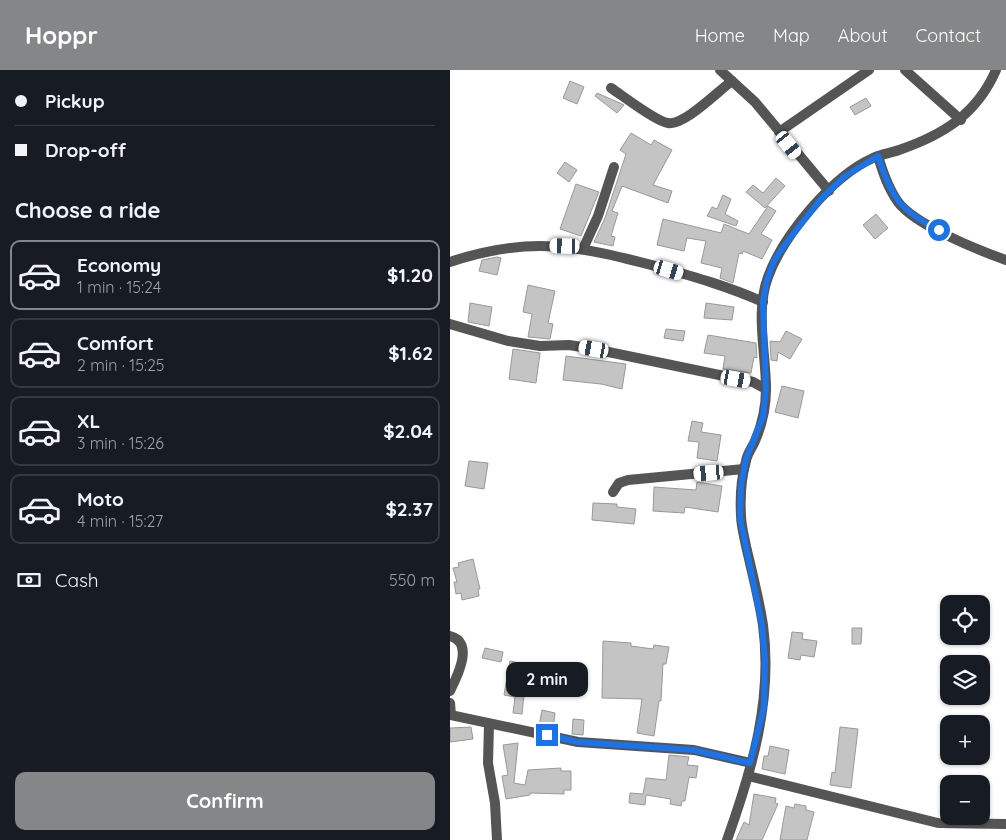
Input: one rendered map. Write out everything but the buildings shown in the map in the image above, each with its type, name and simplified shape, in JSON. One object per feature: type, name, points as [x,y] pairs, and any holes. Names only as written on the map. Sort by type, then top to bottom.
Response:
[{"type":"street","points":[[720,70],[755,102],[829,191]]},
{"type":"street","points":[[779,132],[868,70]]},
{"type":"street","points":[[905,70],[961,120]]},
{"type":"street","points":[[727,840],[748,776],[764,707],[765,660],[762,625],[740,518],[746,459],[763,417],[766,389],[763,302],[767,280],[774,261],[794,232],[829,191],[844,177],[878,156],[901,150],[951,127],[961,120],[972,108],[996,70]]},
{"type":"street","points":[[611,88],[662,121],[676,124],[688,118],[732,81]]},
{"type":"street","points":[[878,156],[887,184],[899,204],[925,223],[982,252],[1006,260]]},
{"type":"street","points":[[583,249],[598,216],[614,167]]},
{"type":"street","points":[[450,262],[477,253],[534,245],[583,249],[602,252],[731,288],[763,302]]},
{"type":"street","points":[[450,324],[508,341],[540,346],[569,344],[753,382],[766,389]]},
{"type":"street","points":[[613,492],[619,483],[628,480],[744,469]]},
{"type":"street","points":[[450,636],[456,638],[461,643],[463,654],[460,669],[450,691]]},
{"type":"street","points":[[450,703],[451,715],[578,742],[694,750],[750,763]]},
{"type":"street","points":[[488,724],[488,763],[495,803],[497,840]]},
{"type":"street","points":[[748,776],[938,823],[1006,824]]},
{"type":"route","points":[[547,735],[578,742],[694,750],[750,763],[764,707],[765,660],[762,625],[740,518],[741,486],[746,459],[756,440],[763,417],[766,389],[763,302],[767,280],[774,261],[820,200],[844,177],[878,156],[887,184],[899,204],[925,223],[939,230]]}]
